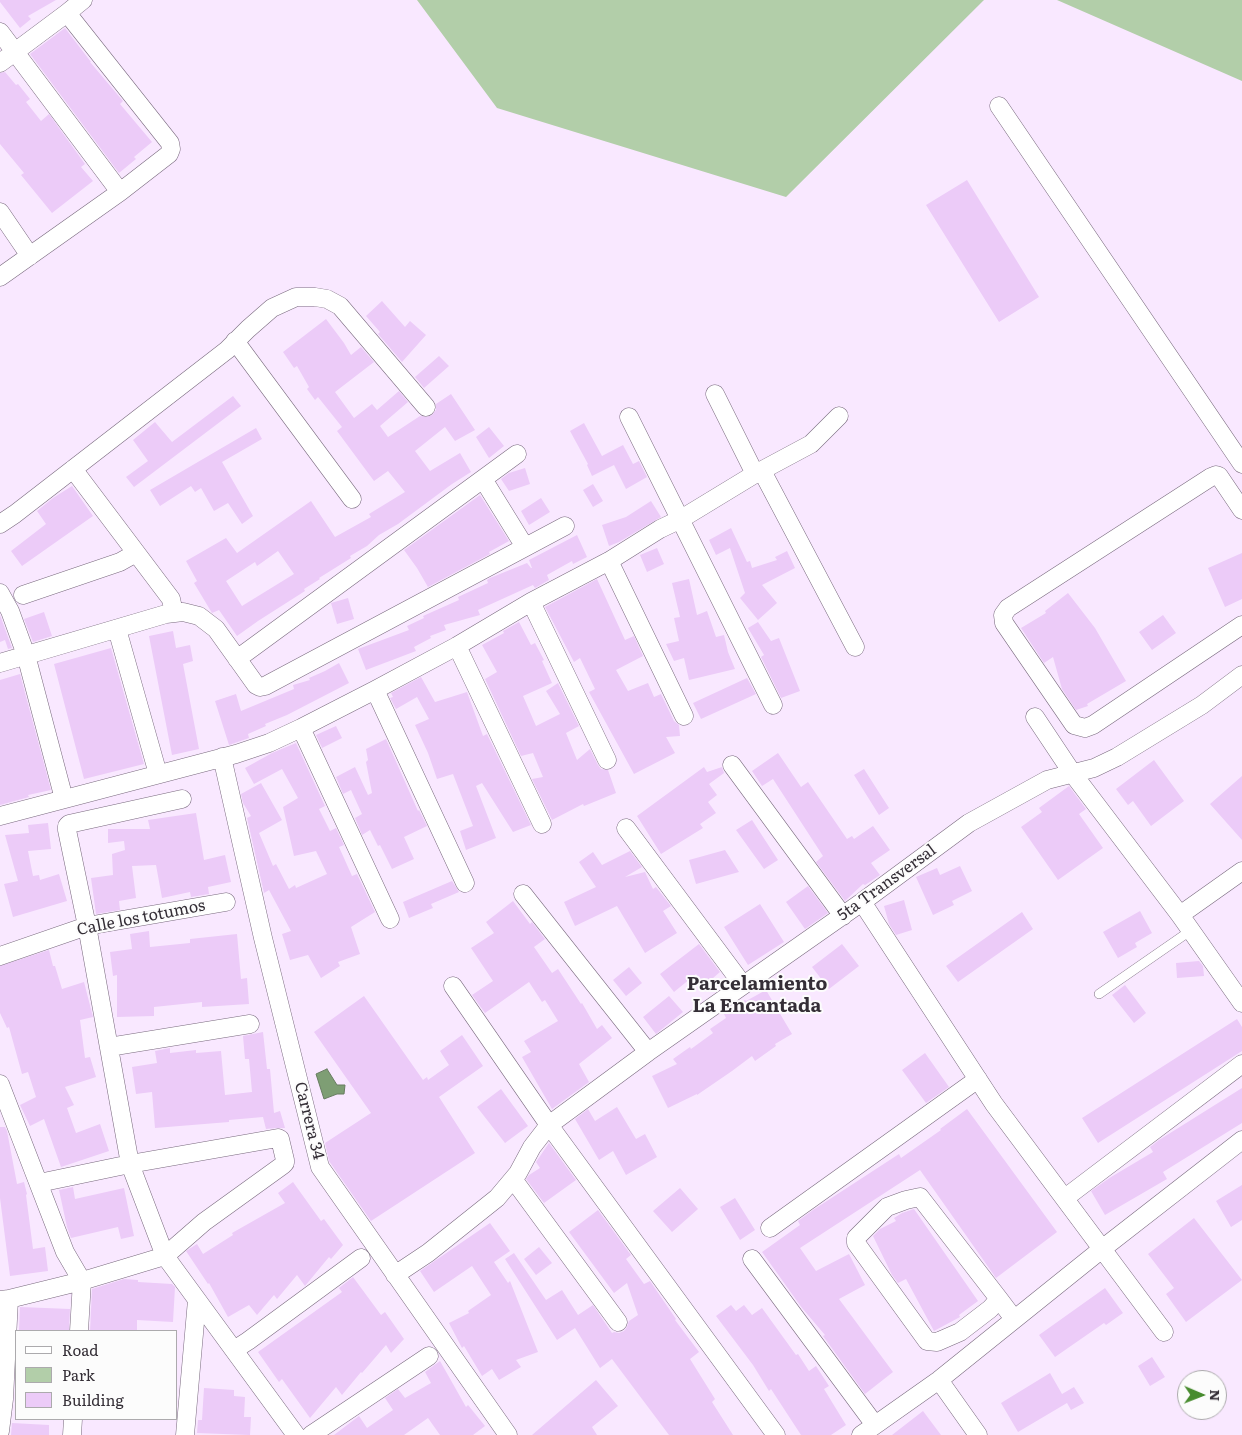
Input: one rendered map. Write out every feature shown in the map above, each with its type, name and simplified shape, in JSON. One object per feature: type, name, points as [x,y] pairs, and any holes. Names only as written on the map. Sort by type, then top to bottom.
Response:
[{"type":"street","points":[[0,63],[83,0]]},
{"type":"street","points":[[0,277],[120,192],[169,154],[171,149],[170,143],[66,13]]},
{"type":"street","points":[[0,32],[120,192]]},
{"type":"street","points":[[999,106],[1242,464]]},
{"type":"street","points":[[0,212],[30,256]]},
{"type":"street","points":[[0,524],[227,350],[272,308],[296,297],[315,297],[340,306],[426,407]]},
{"type":"street","points":[[236,341],[352,499]]},
{"type":"street","points":[[715,394],[855,647]]},
{"type":"street","points":[[0,816],[222,758],[269,743],[301,728],[457,646],[530,602],[610,561],[660,529],[681,519],[759,472],[811,444],[839,416]]},
{"type":"street","points":[[629,417],[773,705]]},
{"type":"street","points":[[237,658],[518,454]]},
{"type":"street","points":[[73,469],[171,599],[174,613]]},
{"type":"street","points":[[1242,510],[1219,476],[1211,477],[1008,608],[1003,615],[1004,623],[1074,724],[1085,728],[1093,725],[1242,625]]},
{"type":"street","points":[[483,479],[526,547]]},
{"type":"street","points":[[0,663],[166,614],[183,612],[199,616],[216,629],[256,686],[266,686],[565,526]]},
{"type":"street","points":[[23,595],[120,562],[136,553]]},
{"type":"street","points":[[610,561],[684,716]]},
{"type":"street","points":[[0,593],[10,611],[26,655],[64,799]]},
{"type":"street","points":[[530,602],[607,760]]},
{"type":"street","points":[[116,628],[158,774]]},
{"type":"street","points":[[457,646],[542,824]]},
{"type":"street","name":"5ta Transversal","points":[[395,1275],[428,1253],[497,1198],[518,1173],[532,1146],[549,1125],[648,1052],[843,916],[969,823],[1046,780],[1094,768],[1117,757],[1202,705],[1242,675]]},
{"type":"street","points":[[375,690],[465,883]]},
{"type":"street","points":[[1035,717],[1073,774],[1180,915],[1242,1003]]},
{"type":"street","points":[[301,728],[390,919]]},
{"type":"street","name":"Carrera 34","points":[[222,758],[263,938],[320,1167],[508,1435]]},
{"type":"street","points":[[732,765],[843,916]]},
{"type":"street","points":[[182,799],[67,826],[130,1164],[165,1256],[296,1435]]},
{"type":"street","points":[[626,828],[743,985]]},
{"type":"street","points":[[1180,915],[1242,871]]},
{"type":"street","points":[[523,894],[648,1052]]},
{"type":"street","name":"Calle los totumos","points":[[0,956],[87,926],[226,902]]},
{"type":"street","points":[[862,902],[994,1104],[1164,1332]]},
{"type":"street","points":[[453,986],[549,1125],[776,1435]]},
{"type":"street","points":[[109,1047],[250,1024]]},
{"type":"street","points":[[1064,1198],[1242,1064]]},
{"type":"street","points":[[770,1228],[978,1079]]},
{"type":"street","points":[[0,1084],[65,1252],[82,1282],[79,1330]]},
{"type":"street","points":[[0,1431],[4,1399],[4,1299],[82,1282],[165,1256],[204,1222],[285,1163],[280,1139],[276,1139],[130,1164],[39,1183]]},
{"type":"street","points":[[752,1259],[868,1430],[939,1380],[1242,1140]]},
{"type":"street","points":[[513,1179],[618,1322]]},
{"type":"street","points":[[999,1299],[990,1310],[960,1332],[937,1342],[928,1341],[856,1243],[856,1238],[887,1207],[906,1200],[920,1198],[999,1299],[1014,1319]]},
{"type":"street","points":[[234,1350],[360,1258]]},
{"type":"street","points":[[185,1435],[197,1300]]},
{"type":"street","points":[[311,1435],[429,1356]]},
{"type":"street","points":[[939,1380],[978,1435]]},
{"type":"street","points":[[72,1435],[73,1420]]},
{"type":"lane","points":[[1099,994],[1190,931]]},
{"type":"green space","points":[[417,0],[984,0],[786,197],[497,108]]},
{"type":"green space","points":[[1057,0],[1242,0],[1242,81]]},
{"type":"shaded area","points":[[327,1069],[337,1085],[345,1085],[344,1094],[337,1094],[324,1099],[316,1074]]},
{"type":"building","points":[[0,0],[56,0],[28,16],[31,19],[20,28]]},
{"type":"building","points":[[65,28],[90,62],[123,101],[120,104],[152,142],[119,173],[30,54]]},
{"type":"building","points":[[5,72],[30,99],[26,102],[41,121],[49,114],[85,164],[81,167],[93,181],[52,213],[21,175],[24,173],[0,144],[0,73]]},
{"type":"building","points":[[967,180],[1039,297],[999,322],[926,205]]},
{"type":"building","points":[[382,301],[405,327],[410,321],[426,335],[402,362],[378,334],[380,332],[366,316]]},
{"type":"building","points":[[326,319],[351,355],[361,347],[374,362],[335,392],[354,418],[372,404],[377,410],[399,391],[408,402],[380,426],[388,437],[420,416],[427,417],[432,415],[436,410],[436,404],[451,394],[475,430],[455,441],[445,427],[415,451],[430,471],[460,453],[471,472],[398,524],[379,535],[367,546],[350,556],[351,558],[319,578],[304,589],[305,591],[237,636],[219,610],[212,613],[194,583],[197,581],[186,561],[226,538],[237,553],[311,501],[335,537],[371,517],[369,514],[405,492],[388,471],[374,481],[337,431],[342,427],[318,397],[315,400],[307,389],[309,387],[297,366],[294,368],[283,352]],"holes":[[[278,551],[294,574],[242,606],[226,581],[255,562],[257,566]]]},
{"type":"building","points":[[439,356],[449,366],[424,388],[415,377]]},
{"type":"building","points":[[233,396],[241,406],[134,487],[126,477],[148,461],[133,440],[155,422],[172,442]]},
{"type":"building","points":[[584,423],[602,456],[623,445],[633,464],[639,461],[647,477],[626,489],[614,465],[592,476],[588,464],[570,431]]},
{"type":"building","points":[[489,427],[504,446],[489,458],[476,437]]},
{"type":"building","points":[[256,428],[262,439],[222,462],[253,516],[242,524],[228,503],[214,511],[201,488],[195,492],[191,486],[160,506],[150,490]]},
{"type":"building","points":[[525,468],[530,484],[509,491],[501,479],[509,473]]},
{"type":"building","points":[[593,484],[603,501],[593,507],[583,490]]},
{"type":"building","points":[[72,486],[93,516],[22,566],[11,551],[46,524],[37,511]]},
{"type":"building","points":[[480,495],[509,541],[489,552],[490,554],[428,587],[404,550]]},
{"type":"building","points":[[541,498],[550,512],[529,525],[521,511]]},
{"type":"building","points":[[651,501],[661,517],[609,546],[602,525],[626,517]]},
{"type":"building","points":[[731,528],[747,562],[750,561],[752,568],[777,560],[775,557],[787,551],[795,568],[762,585],[777,603],[758,620],[740,598],[745,593],[730,548],[716,555],[709,540]]},
{"type":"building","points":[[577,535],[587,557],[573,564],[572,561],[547,575],[549,580],[535,588],[533,585],[478,610],[480,615],[444,625],[446,630],[430,636],[431,638],[414,647],[416,651],[366,670],[358,649],[409,630],[407,626],[424,618],[423,616],[459,600],[458,597],[488,583],[487,580],[490,578],[527,563],[532,568],[529,560]]},
{"type":"building","points":[[657,548],[664,564],[647,572],[640,555]]},
{"type":"building","points":[[1242,553],[1242,599],[1225,607],[1208,568]]},
{"type":"building","points":[[597,579],[625,640],[634,636],[643,656],[616,670],[628,691],[648,683],[654,697],[661,694],[674,721],[679,725],[680,736],[666,737],[675,753],[634,774],[589,692],[595,689],[580,658],[574,662],[545,607]]},
{"type":"building","points":[[689,579],[697,615],[707,611],[716,637],[724,635],[735,669],[689,680],[684,658],[674,661],[666,644],[679,641],[674,618],[680,617],[672,583]]},
{"type":"building","points":[[1068,593],[1095,628],[1126,681],[1087,704],[1088,706],[1076,710],[1062,689],[1053,657],[1044,663],[1021,628],[1046,613],[1045,611]]},
{"type":"building","points":[[348,598],[354,619],[337,624],[331,603]]},
{"type":"building","points":[[44,612],[52,636],[33,642],[24,619]]},
{"type":"building","points":[[0,615],[12,648],[8,649],[5,640],[0,642]]},
{"type":"building","points":[[1163,615],[1176,633],[1152,650],[1139,632]]},
{"type":"building","points":[[519,622],[531,645],[535,643],[544,660],[542,661],[552,683],[523,696],[536,726],[560,714],[546,691],[558,683],[579,726],[566,733],[577,760],[590,749],[601,769],[608,770],[616,793],[584,806],[583,804],[552,820],[532,779],[543,777],[533,753],[521,756],[485,679],[497,672],[482,645]]},
{"type":"building","points":[[758,622],[771,641],[779,638],[800,691],[781,698],[761,657],[764,655],[748,628]]},
{"type":"building","points":[[173,631],[176,648],[190,645],[193,661],[183,664],[199,749],[172,755],[149,636]]},
{"type":"building","points":[[111,648],[144,764],[84,779],[54,664]]},
{"type":"building","points":[[339,663],[349,683],[287,715],[265,724],[266,726],[248,734],[249,738],[229,745],[215,701],[236,694],[241,711],[294,689],[293,685],[310,680],[309,678]]},
{"type":"building","points":[[20,674],[51,790],[28,795],[29,797],[0,805],[0,680]]},
{"type":"building","points":[[421,677],[435,702],[467,692],[483,736],[487,734],[531,825],[513,832],[482,783],[476,786],[496,838],[466,850],[460,831],[473,826],[453,774],[437,779],[415,725],[429,719],[417,697],[396,709],[390,698],[393,697],[391,693]]},
{"type":"building","points":[[747,678],[756,694],[701,719],[693,703]]},
{"type":"building","points":[[336,726],[342,738],[322,748],[316,735]]},
{"type":"building","points":[[386,739],[418,811],[427,826],[404,837],[414,859],[392,869],[370,830],[362,835],[355,818],[362,814],[351,790],[343,794],[336,777],[355,767],[368,795],[372,793],[366,762],[368,760],[366,749]]},
{"type":"building","points":[[296,743],[325,806],[319,809],[330,831],[336,828],[344,845],[339,847],[352,876],[357,874],[375,912],[351,927],[360,954],[338,962],[340,966],[321,978],[308,955],[290,960],[282,934],[291,931],[269,890],[264,893],[247,818],[251,816],[243,803],[241,794],[261,783],[282,820],[259,833],[273,866],[276,864],[289,889],[295,885],[296,888],[327,874],[316,851],[294,856],[283,807],[298,798],[282,769],[254,784],[245,768],[272,753]]},
{"type":"building","points":[[778,753],[801,787],[808,782],[847,839],[852,836],[854,839],[873,826],[890,850],[871,863],[880,875],[865,885],[863,884],[845,901],[816,862],[823,856],[773,779],[762,786],[752,771]]},
{"type":"building","points":[[1154,760],[1184,801],[1151,826],[1133,801],[1128,805],[1116,789]]},
{"type":"building","points":[[704,767],[707,772],[722,767],[724,773],[709,784],[717,795],[708,802],[716,813],[700,824],[703,828],[661,854],[637,816]]},
{"type":"building","points":[[864,769],[889,808],[879,815],[854,775]]},
{"type":"building","points":[[1242,776],[1242,840],[1210,804]]},
{"type":"building","points":[[1069,786],[1086,809],[1079,814],[1103,848],[1058,880],[1021,827],[1042,812],[1039,808]]},
{"type":"building","points":[[196,813],[204,860],[225,855],[231,882],[208,887],[209,894],[191,897],[190,892],[162,898],[156,865],[132,866],[136,898],[119,901],[120,910],[96,914],[91,878],[113,875],[112,854],[125,850],[124,841],[108,843],[108,829],[150,829],[148,820]]},
{"type":"building","points":[[752,820],[778,860],[764,869],[736,830]]},
{"type":"building","points":[[48,823],[51,849],[28,851],[33,876],[39,875],[40,880],[59,874],[67,901],[13,917],[4,884],[18,881],[5,835],[29,833],[28,825]]},
{"type":"building","points":[[725,850],[739,872],[696,884],[689,860]]},
{"type":"building","points":[[630,851],[642,867],[625,877],[645,872],[653,889],[656,887],[671,906],[663,911],[677,933],[645,953],[617,906],[575,926],[564,902],[596,887],[579,862],[593,852],[602,865]]},
{"type":"building","points":[[960,866],[972,891],[952,901],[954,905],[933,915],[916,877],[937,868],[940,875]]},
{"type":"building","points":[[452,881],[459,892],[431,904],[433,908],[409,918],[403,902]]},
{"type":"building","points":[[808,886],[828,913],[805,929],[786,902]]},
{"type":"building","points":[[904,900],[912,930],[896,935],[889,924],[884,906]]},
{"type":"building","points":[[513,901],[530,924],[532,922],[545,939],[534,947],[552,973],[558,969],[582,1003],[597,1029],[602,1025],[612,1038],[579,1064],[589,1082],[552,1109],[522,1057],[531,1052],[524,1041],[558,1021],[545,1000],[542,1002],[529,982],[485,1013],[472,995],[493,981],[471,948],[494,933],[486,922]]},
{"type":"building","points":[[760,904],[784,942],[748,965],[724,927]]},
{"type":"building","points":[[1140,911],[1152,933],[1135,943],[1137,947],[1118,958],[1103,932]]},
{"type":"building","points":[[1022,912],[1033,929],[958,982],[946,966]]},
{"type":"building","points":[[149,931],[150,947],[190,943],[190,939],[237,934],[241,979],[247,978],[249,1004],[202,1007],[202,1002],[154,1007],[154,1016],[117,1017],[117,975],[113,976],[110,952],[132,949],[130,934]]},
{"type":"building","points":[[699,944],[720,972],[705,985],[696,974],[674,992],[660,974]]},
{"type":"building","points":[[842,944],[859,966],[829,989],[812,967]]},
{"type":"building","points":[[49,950],[62,989],[84,982],[93,1017],[80,1020],[85,1058],[90,1057],[96,1077],[65,1087],[74,1105],[67,1108],[76,1133],[100,1124],[109,1151],[61,1167],[44,1119],[30,1126],[20,1105],[36,1097],[28,1072],[22,1074],[9,1027],[7,1028],[0,1013],[0,966]]},
{"type":"building","points":[[1199,961],[1203,966],[1204,976],[1177,978],[1176,963]]},
{"type":"building","points":[[629,967],[642,983],[626,996],[613,980]]},
{"type":"building","points":[[1125,985],[1146,1013],[1134,1023],[1112,995]]},
{"type":"building","points":[[766,990],[792,1034],[775,1044],[776,1046],[755,1061],[752,1056],[697,1095],[668,1108],[652,1076],[677,1064],[673,1059],[713,1033],[710,1029],[726,1018],[724,1014],[745,1000]]},
{"type":"building","points":[[364,996],[423,1080],[427,1077],[428,1080],[449,1065],[440,1051],[462,1035],[483,1066],[439,1097],[475,1153],[371,1221],[329,1161],[325,1143],[371,1113],[314,1032]]},
{"type":"building","points":[[669,996],[683,1012],[656,1034],[643,1017]]},
{"type":"building","points":[[1237,1019],[1242,1027],[1242,1051],[1098,1143],[1082,1118]]},
{"type":"building","points":[[263,1032],[267,1069],[270,1069],[274,1113],[280,1111],[285,1128],[266,1129],[263,1117],[229,1120],[229,1122],[155,1128],[152,1092],[136,1094],[132,1067],[157,1063],[155,1051],[170,1048],[170,1053],[196,1050],[196,1053],[221,1051],[225,1095],[252,1092],[249,1059],[245,1059],[243,1036]]},
{"type":"building","points":[[925,1053],[949,1087],[926,1103],[902,1070]]},
{"type":"building","points":[[1242,1088],[1242,1123],[1163,1172],[1167,1179],[1105,1215],[1091,1191],[1153,1152],[1150,1147],[1159,1140]]},
{"type":"building","points":[[501,1089],[528,1126],[505,1143],[477,1107]]},
{"type":"building","points":[[617,1107],[636,1139],[645,1134],[657,1157],[626,1175],[613,1151],[599,1160],[575,1119],[588,1109],[595,1121]]},
{"type":"building","points":[[967,1109],[1057,1232],[996,1278],[920,1170],[800,1248],[816,1271],[849,1254],[865,1285],[839,1299],[893,1372],[865,1394],[823,1336],[825,1335],[802,1308],[762,1252],[800,1225],[798,1221],[813,1210],[899,1154],[901,1158]]},
{"type":"building","points":[[0,1127],[5,1127],[7,1131],[17,1184],[24,1182],[33,1249],[45,1247],[48,1271],[10,1276],[0,1198]]},
{"type":"building","points":[[549,1143],[576,1180],[544,1203],[526,1179],[540,1168],[536,1162]]},
{"type":"building","points":[[293,1182],[321,1221],[324,1219],[343,1245],[331,1259],[329,1257],[305,1286],[297,1275],[277,1299],[274,1295],[257,1315],[249,1305],[228,1317],[209,1283],[186,1251],[197,1244],[203,1254],[233,1235],[232,1233],[285,1203],[278,1193]]},
{"type":"building","points":[[1242,1185],[1242,1220],[1231,1227],[1216,1201]]},
{"type":"building","points":[[73,1187],[75,1199],[124,1188],[134,1236],[121,1239],[118,1227],[71,1238],[59,1190]]},
{"type":"building","points":[[680,1188],[698,1209],[672,1232],[653,1211]]},
{"type":"building","points":[[735,1198],[755,1230],[740,1240],[720,1207]]},
{"type":"building","points":[[914,1209],[978,1301],[959,1315],[960,1317],[934,1331],[906,1279],[898,1283],[892,1275],[873,1236],[880,1229],[896,1221],[894,1218]]},
{"type":"building","points":[[598,1210],[631,1255],[626,1259],[644,1284],[650,1281],[675,1320],[699,1352],[690,1359],[715,1399],[712,1402],[733,1435],[669,1435],[612,1359],[600,1368],[575,1328],[557,1340],[505,1259],[514,1253],[546,1300],[562,1290],[578,1315],[593,1305],[612,1333],[624,1331],[629,1321],[638,1315],[627,1283],[614,1293],[569,1232]]},
{"type":"building","points":[[1194,1218],[1242,1280],[1186,1322],[1166,1294],[1174,1288],[1148,1254]]},
{"type":"building","points":[[490,1223],[510,1251],[494,1262],[508,1283],[510,1281],[538,1352],[516,1360],[521,1367],[499,1380],[492,1369],[482,1376],[464,1346],[462,1348],[449,1323],[469,1313],[468,1311],[491,1295],[472,1266],[434,1292],[420,1271]]},
{"type":"building","points":[[539,1247],[552,1263],[536,1275],[524,1259]]},
{"type":"building","points":[[353,1277],[381,1315],[385,1312],[404,1339],[391,1353],[386,1345],[342,1395],[336,1387],[310,1418],[282,1379],[279,1382],[258,1352],[342,1292],[339,1288]]},
{"type":"building","points":[[124,1279],[138,1280],[138,1282],[172,1284],[175,1287],[173,1322],[137,1320],[137,1330],[90,1330],[92,1289]]},
{"type":"building","points":[[1105,1288],[1123,1313],[1106,1325],[1104,1323],[1055,1357],[1039,1335]]},
{"type":"building","points":[[731,1305],[736,1311],[744,1305],[752,1315],[762,1308],[809,1371],[816,1366],[829,1386],[824,1389],[846,1425],[831,1435],[801,1435],[771,1389],[769,1391],[753,1365],[716,1316]]},
{"type":"building","points":[[20,1307],[70,1309],[69,1330],[19,1330]]},
{"type":"building","points":[[1152,1357],[1165,1377],[1150,1386],[1138,1366]]},
{"type":"building","points":[[440,1361],[466,1407],[468,1405],[485,1426],[473,1435],[440,1435],[428,1418],[404,1435],[334,1435],[359,1416],[367,1428],[393,1410],[385,1398],[398,1389],[405,1398],[431,1383],[425,1372]]},
{"type":"building","points":[[1050,1373],[1062,1394],[1074,1387],[1084,1403],[1071,1410],[1067,1403],[1018,1432],[1001,1403]]},
{"type":"building","points":[[596,1380],[618,1406],[592,1427],[597,1435],[532,1435]]},
{"type":"building","points":[[204,1388],[234,1390],[234,1396],[245,1397],[244,1417],[251,1417],[250,1435],[197,1433],[198,1420],[202,1420]]},
{"type":"building","points":[[923,1411],[941,1435],[892,1435]]},
{"type":"building","points":[[12,1423],[49,1425],[49,1435],[11,1435]]},
{"type":"district","name":"Parcelamiento La Encantada","points":[[757,995]]}]
